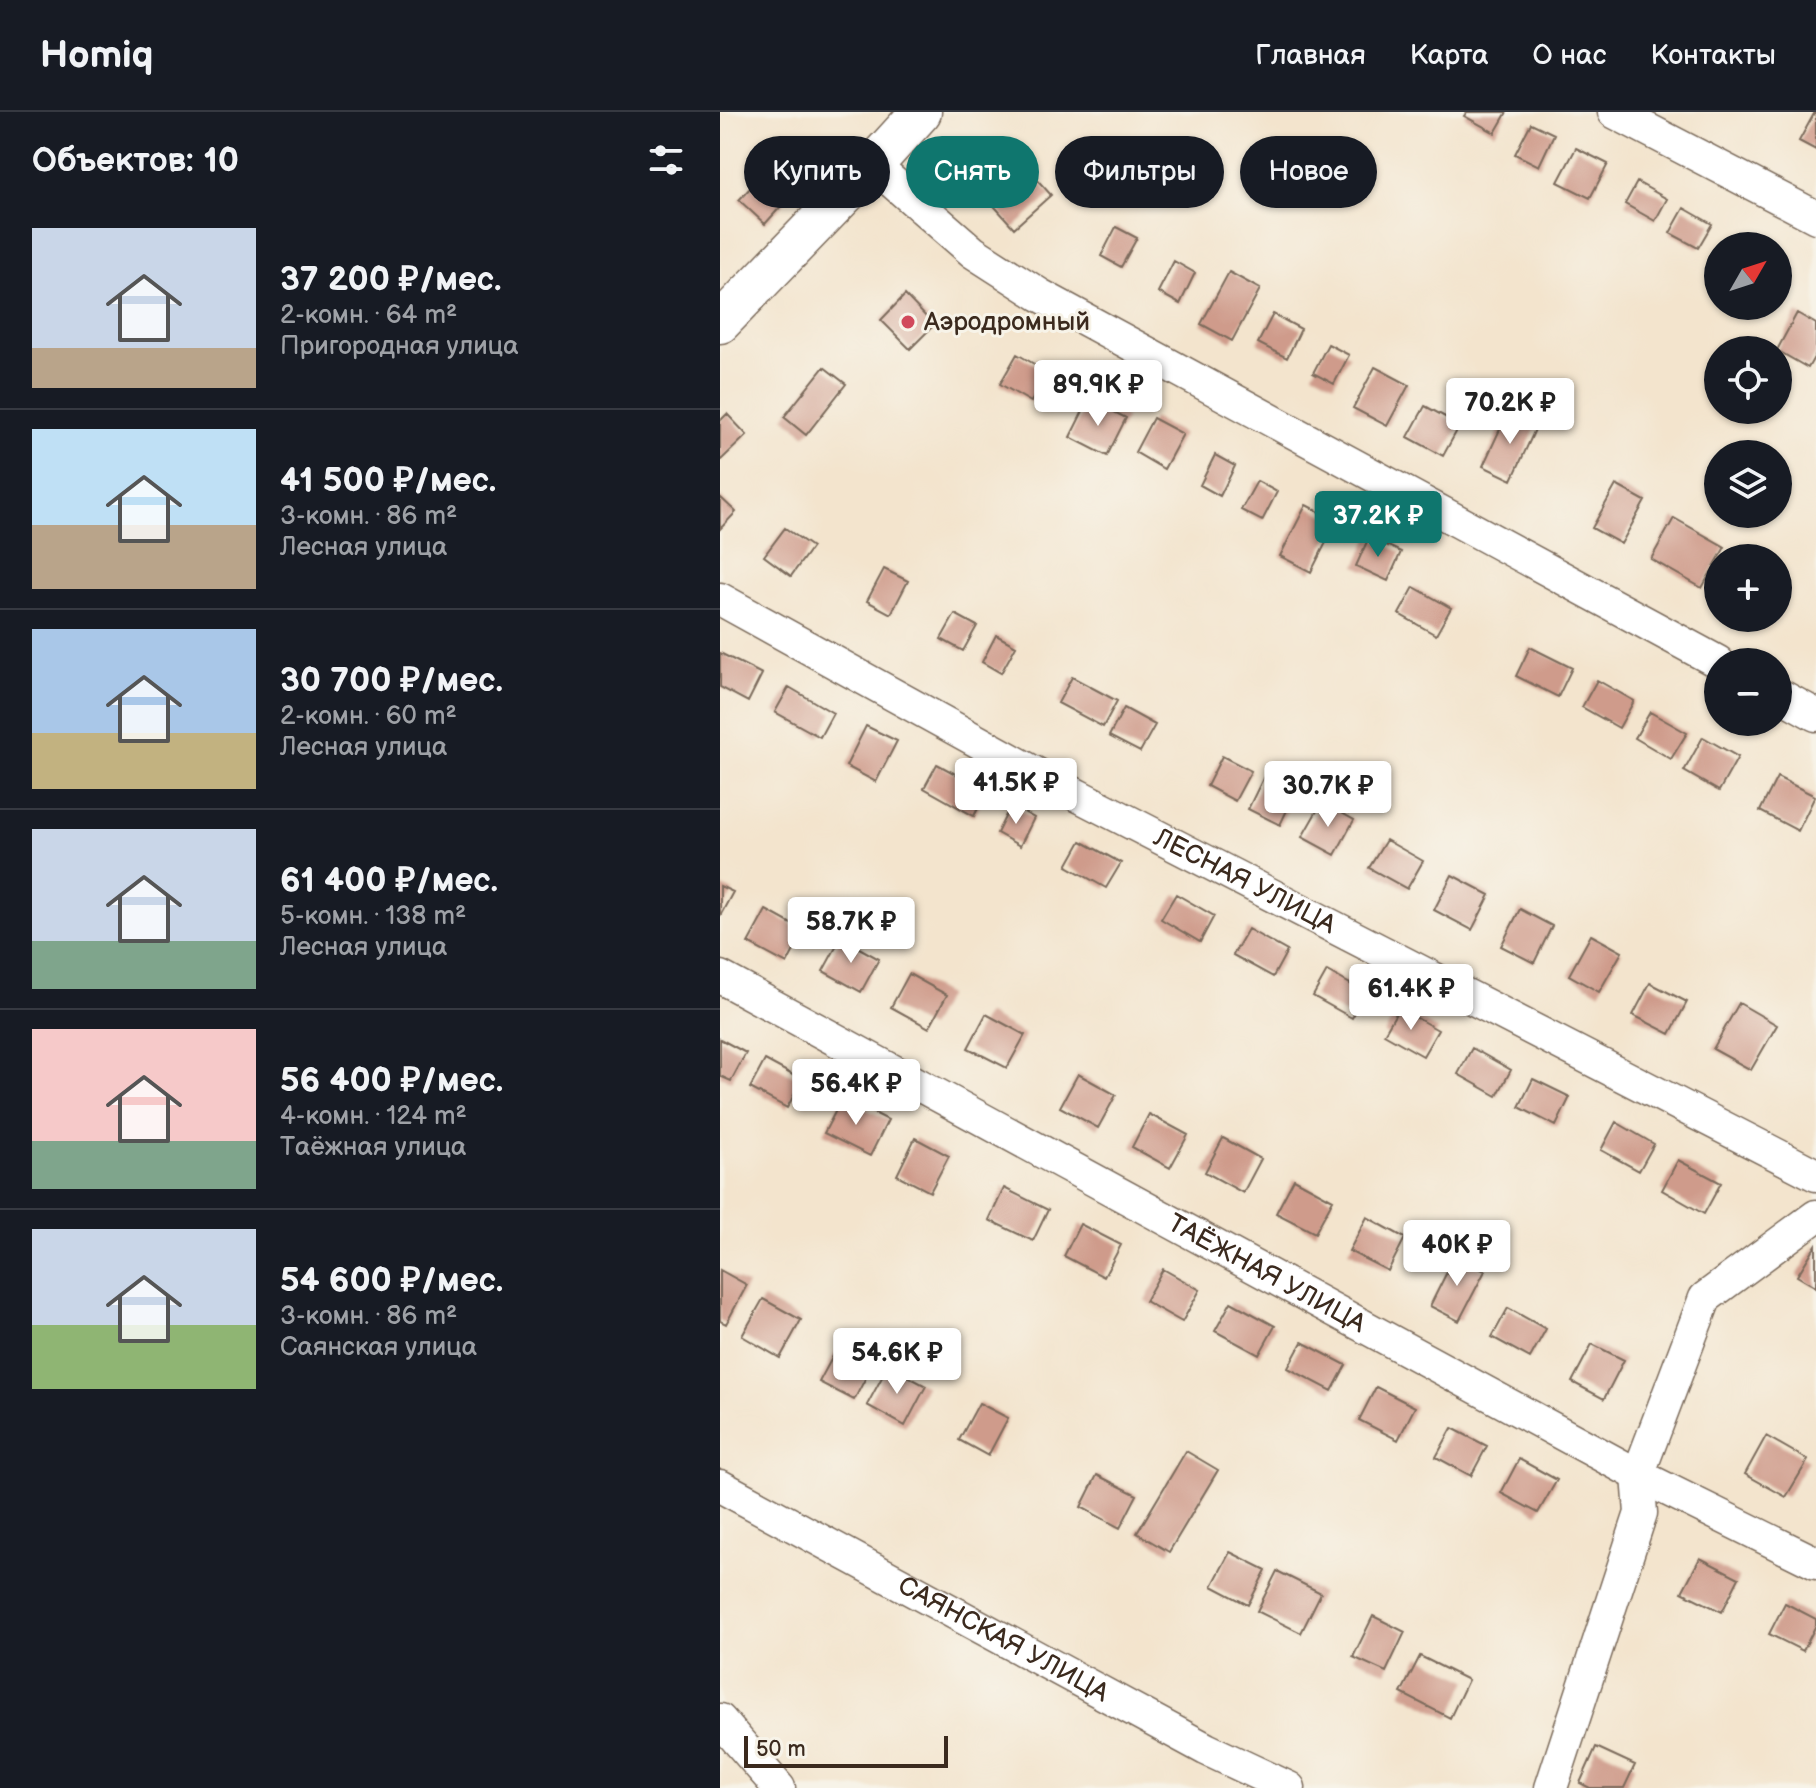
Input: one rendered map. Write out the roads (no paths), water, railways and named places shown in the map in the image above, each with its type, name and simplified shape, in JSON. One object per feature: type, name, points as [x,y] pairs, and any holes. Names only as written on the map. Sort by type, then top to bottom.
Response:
[{"type":"main road","points":[[890,145],[918,113]]},
{"type":"main road","points":[[721,321],[831,208]]},
{"type":"street","points":[[1614,112],[1816,217]]},
{"type":"street","points":[[890,180],[973,252],[1040,295],[1704,654]]},
{"type":"street","name":"ЛЕСНАЯ УЛИЦА","points":[[720,599],[1046,779],[1816,1175]]},
{"type":"street","points":[[1792,702],[1816,715]]},
{"type":"street","name":"ТАЁЖНАЯ УЛИЦА","points":[[720,977],[1638,1475],[1813,1551]]},
{"type":"street","points":[[1551,1788],[1641,1513],[1638,1475],[1705,1298],[1816,1216]]},
{"type":"street","name":"САЯНСКАЯ УЛИЦА","points":[[720,1486],[1206,1749],[1289,1788]]},
{"type":"street","points":[[720,1720],[779,1788]]},
{"type":"place","name":"Аэродромный","points":[[908,322]]}]
